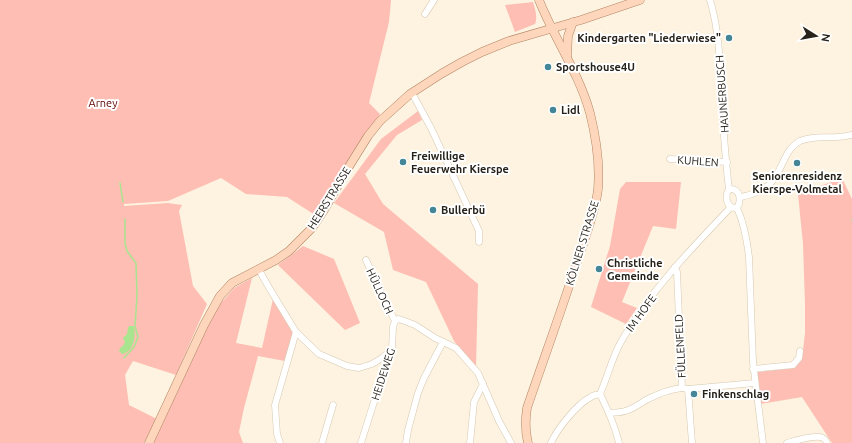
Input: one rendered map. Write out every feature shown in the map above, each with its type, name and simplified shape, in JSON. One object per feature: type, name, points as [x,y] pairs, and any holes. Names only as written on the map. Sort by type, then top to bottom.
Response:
[{"type":"main road","name":"KÖLNER STRASSE","points":[[528,443],[525,420],[527,408],[585,237],[598,188],[597,156],[591,119],[581,88],[539,0]]},
{"type":"main road","name":"HEERSTRASSE","points":[[149,443],[204,325],[220,296],[232,284],[259,270],[289,251],[312,228],[368,136],[380,121],[412,93],[441,74],[482,52],[509,41],[640,0]]},
{"type":"main road","points":[[566,57],[568,36],[573,22]]},
{"type":"street","points":[[425,14],[434,0]]},
{"type":"street","name":"HAUNERBUSCH","points":[[710,0],[717,32],[729,189]]},
{"type":"street","points":[[412,93],[431,128],[479,231],[479,242]]},
{"type":"street","points":[[740,197],[758,192],[769,185],[775,178],[786,156],[793,146],[799,142],[810,138],[837,138],[852,135]]},
{"type":"street","name":"KUHLEN","points":[[670,159],[726,162]]},
{"type":"street","points":[[734,207],[739,205],[740,197],[736,190],[729,189],[727,193],[728,204],[734,207],[740,216],[747,242],[753,369],[762,443]]},
{"type":"street","name":"IM HOFE","points":[[600,394],[611,362],[634,320],[675,267],[734,207]]},
{"type":"street","name":"HÜLLOCH","points":[[366,260],[395,321]]},
{"type":"street","name":"FÜLLENFELD","points":[[675,267],[677,272],[685,389],[692,443]]},
{"type":"street","points":[[259,270],[296,332],[319,354],[347,366],[359,368],[372,364],[392,349]]},
{"type":"street","points":[[395,321],[398,319],[415,325],[435,338],[456,348],[478,373],[499,421],[511,443]]},
{"type":"street","name":"HEIDEWEG","points":[[361,443],[392,349],[393,327],[395,321]]},
{"type":"street","points":[[280,443],[277,434],[275,405],[296,332]]},
{"type":"street","points":[[406,443],[418,393],[424,378],[443,342]]},
{"type":"street","points":[[753,369],[793,365],[799,358],[800,351]]},
{"type":"street","points":[[609,413],[623,412],[659,394],[677,389],[755,383]]},
{"type":"street","points":[[470,443],[474,402],[483,384]]},
{"type":"street","points":[[550,443],[553,437],[579,406],[591,396],[600,394],[609,413],[619,443]]},
{"type":"street","points":[[322,443],[333,405]]},
{"type":"street","points":[[787,443],[820,437],[827,443]]},
{"type":"green space","name":"Arney","points":[[0,0],[391,0],[389,22],[369,103],[380,114],[315,215],[287,197],[246,194],[221,178],[168,201],[124,204],[124,206],[168,203],[182,205],[179,211],[193,286],[207,304],[176,375],[133,361],[125,375],[129,405],[157,419],[144,443],[0,443]]},
{"type":"green space","points":[[533,2],[536,16],[535,24],[515,32],[505,5]]},
{"type":"green space","points":[[418,111],[422,120],[397,135],[365,174],[383,204],[478,284],[476,368],[454,341],[426,282],[393,270],[384,232],[334,203],[381,139]]},
{"type":"green space","points":[[842,178],[852,199],[852,443],[832,443],[802,397],[760,404],[756,372],[795,368],[802,359],[805,333],[805,304],[803,244],[798,194]]},
{"type":"green space","points":[[626,182],[681,182],[676,229],[653,226],[622,302],[637,308],[626,324],[591,307],[610,246],[620,189]]},
{"type":"green space","points":[[303,246],[334,259],[360,323],[345,330],[278,265]]},
{"type":"green space","points":[[252,278],[236,343],[262,348],[273,299],[293,332],[285,361],[258,356],[239,432],[243,443],[153,443],[215,310],[234,288]]},
{"type":"shaded area","points":[[129,326],[134,326],[135,334],[132,347],[126,353],[122,354],[119,351],[125,342],[123,338],[127,334]]},
{"type":"waterway","points":[[120,183],[123,202]]},
{"type":"waterway","points":[[124,358],[134,347],[138,337],[135,326],[137,296],[136,263],[127,251],[125,243],[125,219]]},
{"type":"place","name":"Kindergarten \"Liederwiese\"","points":[[729,38]]},
{"type":"place","name":"Sportshouse4U","points":[[548,67]]},
{"type":"place","name":"Lidl","points":[[553,110]]},
{"type":"place","name":"Freiwillige Feuerwehr Kierspe","points":[[403,162]]},
{"type":"place","name":"Seniorenresidenz Kierspe-Volmetal","points":[[797,163]]},
{"type":"place","name":"Bullerbü","points":[[433,210]]},
{"type":"place","name":"Christliche Gemeinde","points":[[599,269]]},
{"type":"place","name":"Finkenschlag","points":[[694,394]]}]
